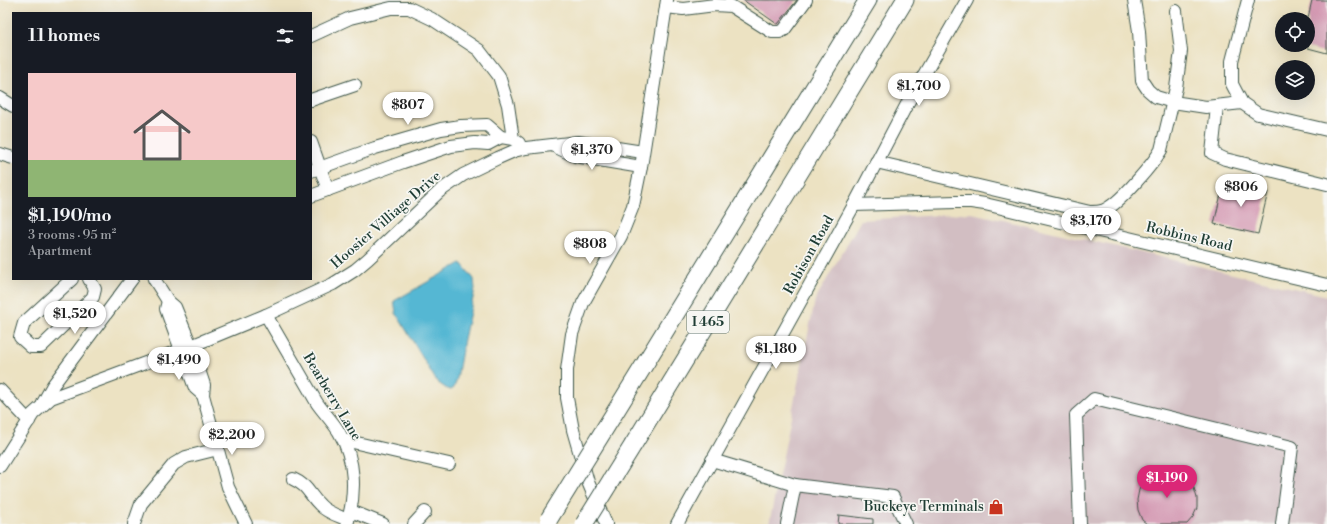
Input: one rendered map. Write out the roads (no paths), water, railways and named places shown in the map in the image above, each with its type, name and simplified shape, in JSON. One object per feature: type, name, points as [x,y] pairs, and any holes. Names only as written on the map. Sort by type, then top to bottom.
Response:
[{"type":"highway","name":"I 465","points":[[548,522],[868,0]]},
{"type":"highway","name":"I 465","points":[[584,524],[905,0]]},
{"type":"street","points":[[606,524],[588,482],[573,430],[567,398],[567,370],[572,334],[583,303],[621,236],[633,206],[644,152],[667,3],[683,9],[714,2],[733,3],[772,32],[780,32],[784,30],[806,0]]},
{"type":"street","name":"Robison Road","points":[[677,524],[854,205],[906,106],[967,0]]},
{"type":"street","points":[[1134,0],[1139,31],[1142,81],[1148,90],[1156,97],[1173,102],[1206,107],[1217,107],[1242,103]]},
{"type":"street","points":[[1248,0],[1232,61],[1232,84],[1242,103],[1258,114],[1327,130]]},
{"type":"street","points":[[312,36],[350,18],[391,8],[409,8],[432,18],[479,50],[499,76],[508,105],[507,138]]},
{"type":"street","points":[[876,162],[1090,212],[1099,212],[1108,208],[1120,199],[1157,158],[1162,150],[1176,88],[1180,52],[1176,11]]},
{"type":"street","points":[[312,100],[355,85]]},
{"type":"street","points":[[0,98],[12,105]]},
{"type":"street","points":[[1217,107],[1212,153],[1225,159],[1327,184]]},
{"type":"street","points":[[315,170],[375,148],[441,129],[461,126],[487,125],[526,148]]},
{"type":"street","points":[[312,196],[451,146],[475,143],[488,144],[507,138]]},
{"type":"street","name":"Hoosier Villiage Drive","points":[[0,466],[28,420],[51,398],[186,348],[266,315],[334,284],[355,270],[440,191],[463,176],[498,158],[514,151],[526,148],[578,142],[644,152]]},
{"type":"street","points":[[553,145],[575,156],[641,168]]},
{"type":"street","points":[[312,149],[315,170],[328,190]]},
{"type":"street","points":[[0,154],[12,158]]},
{"type":"street","name":"Robbins Road","points":[[854,205],[956,202],[978,203],[1327,284]]},
{"type":"street","points":[[71,280],[24,323],[20,337],[31,347],[41,347],[93,297],[95,289],[90,280]]},
{"type":"street","points":[[41,407],[53,385],[131,280]]},
{"type":"street","points":[[155,280],[168,301],[175,307],[186,348],[204,385],[203,395],[210,415],[230,492],[246,524]]},
{"type":"street","name":"Bearberry Lane","points":[[266,315],[321,409],[338,431],[347,446],[353,473],[348,518]]},
{"type":"street","points":[[0,390],[28,420]]},
{"type":"street","points":[[1080,524],[1076,415],[1094,399],[1292,447],[1282,524]]},
{"type":"street","points":[[344,440],[449,464]]},
{"type":"street","points":[[134,524],[141,504],[174,464],[186,457],[218,449]]},
{"type":"street","points":[[712,460],[795,485],[893,497],[906,524]]},
{"type":"street","points":[[293,480],[306,487],[324,509],[348,518],[383,524]]},
{"type":"street","points":[[787,524],[795,485]]},
{"type":"street","points":[[414,524],[425,512]]},
{"type":"water","points":[[461,263],[474,279],[475,289],[457,378],[454,388],[451,390],[437,382],[396,313],[394,301]]},
{"type":"place","name":"Buckeye Terminals","points":[[996,507]]}]
